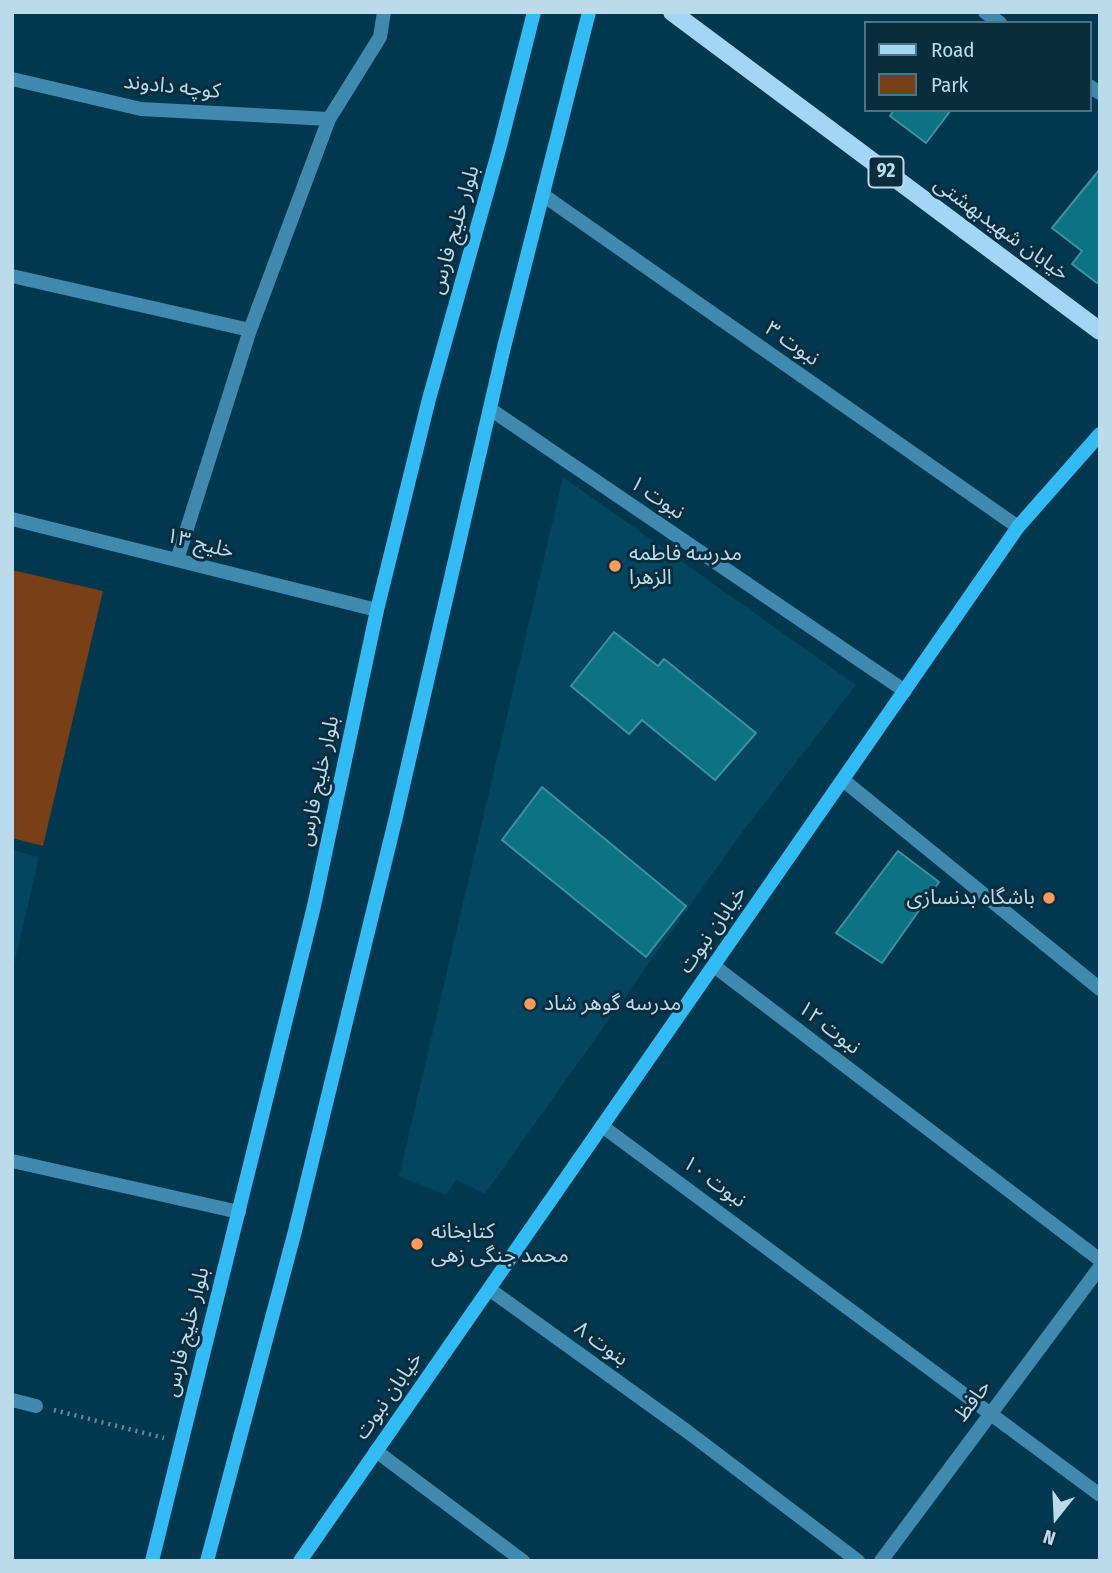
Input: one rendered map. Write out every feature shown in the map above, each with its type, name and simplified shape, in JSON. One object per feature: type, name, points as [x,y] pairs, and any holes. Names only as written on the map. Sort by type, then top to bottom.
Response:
[{"type":"main road","name":"بلوار خلیج فارس","points":[[152,1561],[314,906],[377,610],[429,399],[500,146],[534,12]]},
{"type":"main road","points":[[207,1561],[298,1218],[395,821],[490,410],[589,12]]},
{"type":"main road","name":"خیابان شهیدبهشتی","points":[[672,12],[1100,331]]},
{"type":"main road","name":"خیابان نبوت","points":[[300,1561],[1018,527],[1099,435]]},
{"type":"street","points":[[177,560],[250,330],[329,119],[380,37],[384,12]]},
{"type":"street","name":"کوچه دادوند","points":[[12,79],[141,109],[329,119]]},
{"type":"street","name":"نبوت ۳","points":[[543,195],[1018,527]]},
{"type":"street","points":[[12,276],[250,330]]},
{"type":"street","name":"نبوت ۱","points":[[490,410],[905,691]]},
{"type":"street","name":"خلیج ۱۳","points":[[12,519],[377,610]]},
{"type":"street","points":[[843,780],[1100,989]]},
{"type":"street","name":"نبوت ۱۲","points":[[714,965],[1100,1260]]},
{"type":"street","name":"نبوت ۱۰","points":[[602,1126],[1100,1495]]},
{"type":"street","points":[[12,1161],[239,1212]]},
{"type":"street","name":"حافظ","points":[[881,1561],[1100,1267]]},
{"type":"street","name":"بنوت ۸","points":[[489,1289],[688,1432],[858,1561]]},
{"type":"street","points":[[12,1400],[36,1406]]},
{"type":"street","points":[[376,1451],[523,1561]]},
{"type":"path","points":[[36,1406],[181,1442]]},
{"type":"shaded area","name":"مدرسه گوهر شاد","points":[[563,477],[856,685],[743,831],[485,1194],[456,1180],[446,1195],[399,1176]]},
{"type":"shaded area","points":[[12,850],[39,857],[12,973]]},
{"type":"green space","points":[[12,570],[103,591],[43,846],[12,838]]},
{"type":"building","points":[[893,112],[949,112],[926,143],[890,116]]},
{"type":"building","points":[[1100,169],[1100,279],[1097,283],[1072,264],[1082,251],[1052,228]]},
{"type":"building","points":[[614,632],[658,666],[664,659],[756,733],[715,780],[642,720],[629,734],[571,686]]},
{"type":"building","points":[[542,787],[686,906],[646,957],[502,840]]},
{"type":"building","points":[[898,851],[939,882],[882,963],[836,933]]},
{"type":"place","name":"مدرسه فاطمه الزهرا","points":[[615,566]]},
{"type":"place","name":"باشگاه بدنسازی","points":[[1049,898]]},
{"type":"place","name":"مدرسه گوهر شاد","points":[[530,1004]]},
{"type":"place","name":"کتابخانه محمد جنگی زهی","points":[[417,1244]]}]
